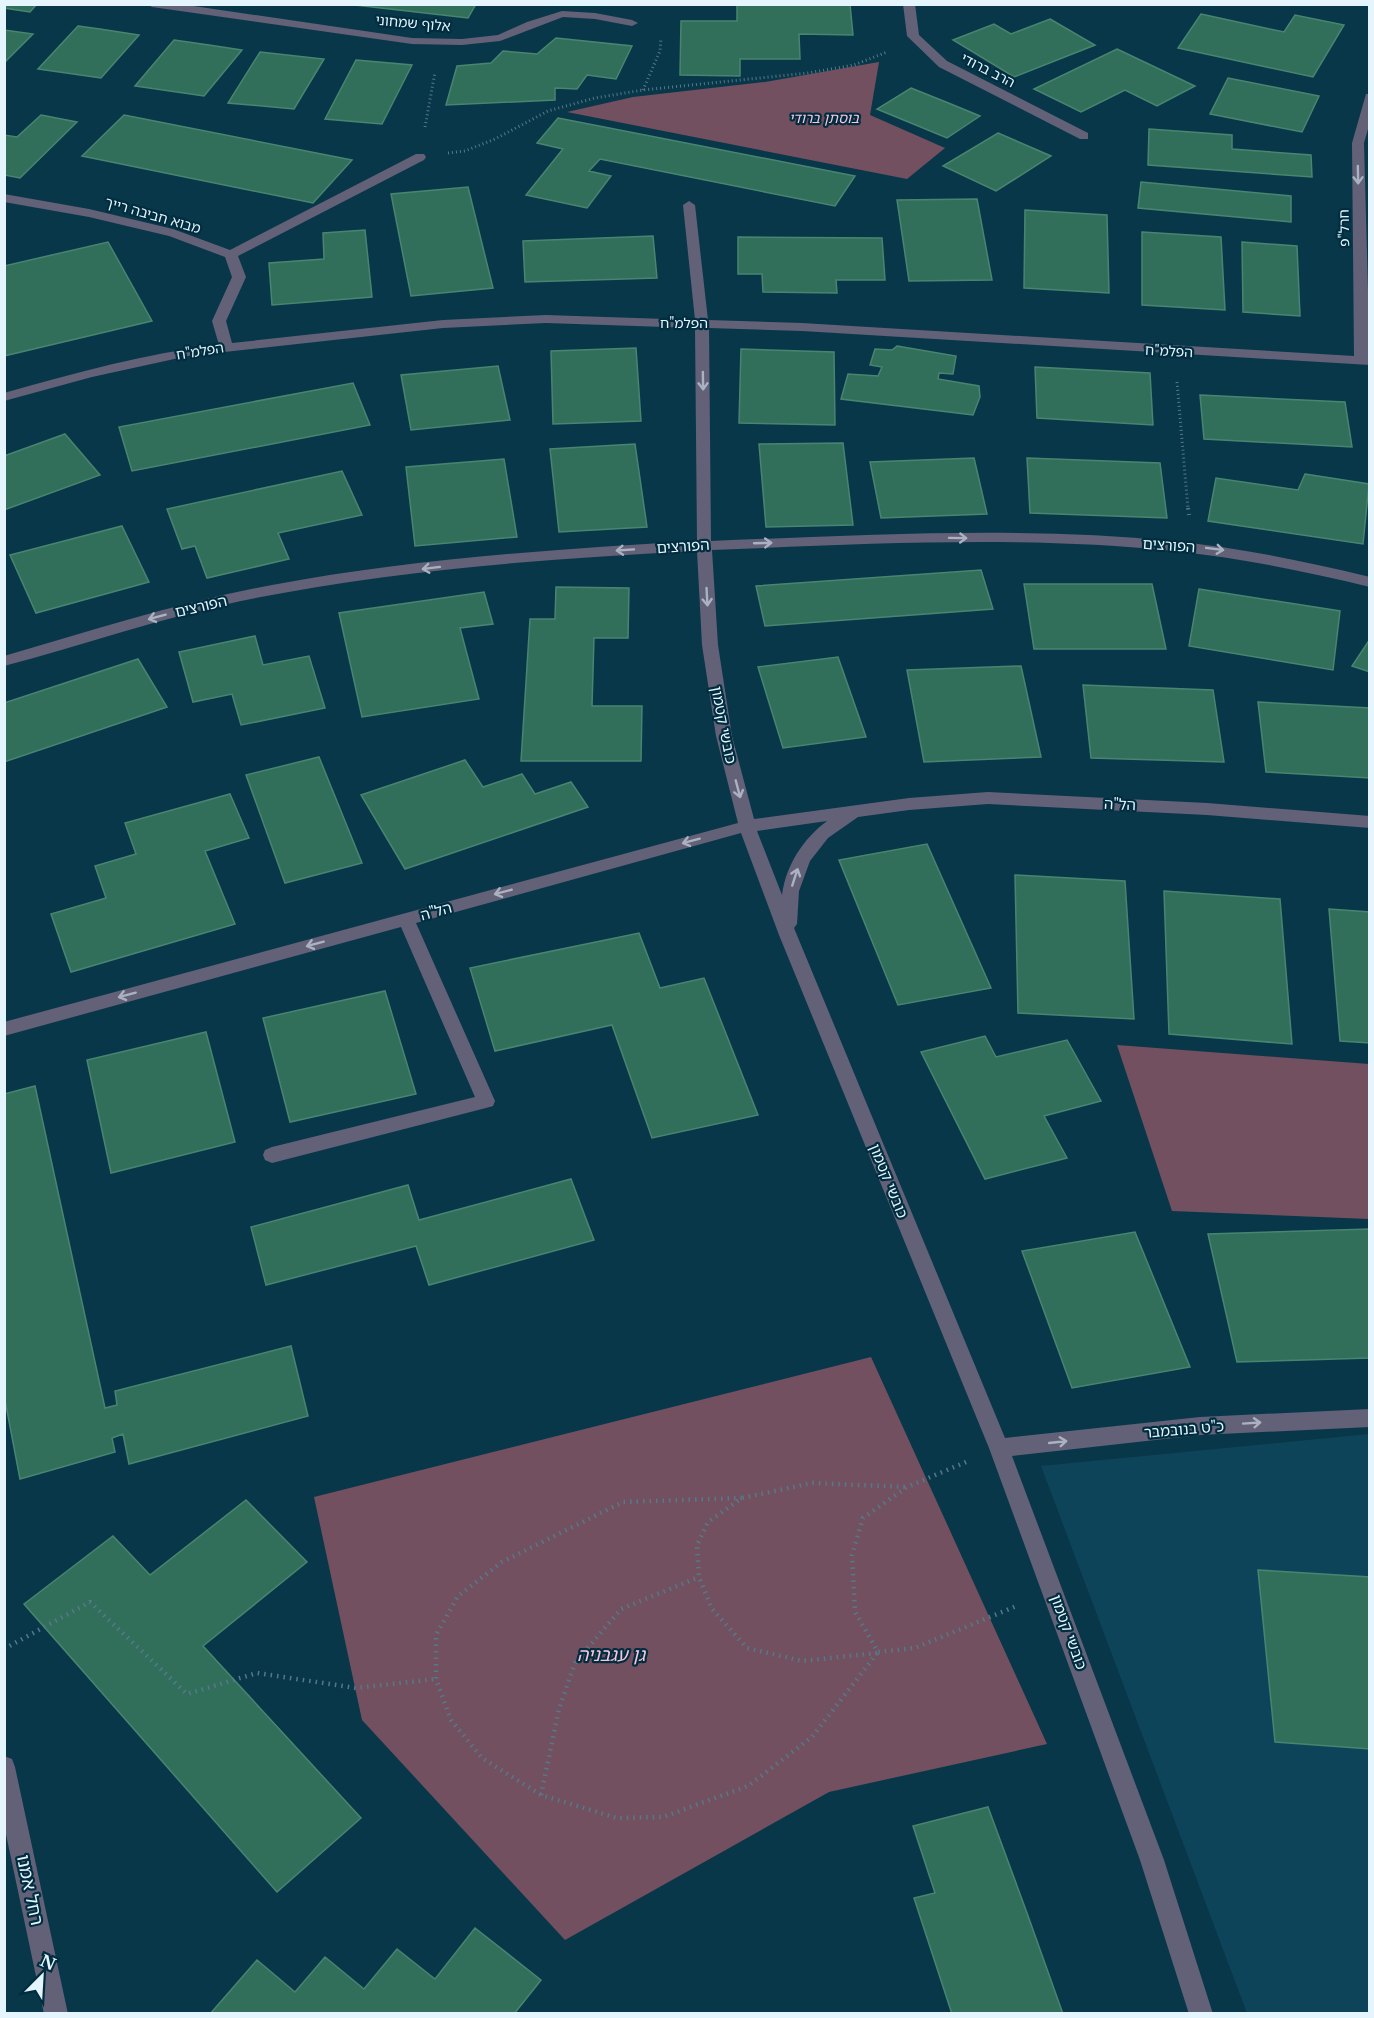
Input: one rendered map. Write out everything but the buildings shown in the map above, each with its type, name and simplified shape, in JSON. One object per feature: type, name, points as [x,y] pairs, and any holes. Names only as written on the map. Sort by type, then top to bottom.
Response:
[{"type":"street","name":"אלוף שמחוני","points":[[152,4],[412,40],[462,42],[500,38],[531,24],[562,14],[595,16],[632,23]]},
{"type":"street","points":[[909,4],[913,36]]},
{"type":"street","name":"הרב ברודי","points":[[913,36],[943,64],[1084,136]]},
{"type":"street","name":"חרל\"פ","points":[[1365,360],[1364,144],[1370,97]]},
{"type":"street","points":[[226,347],[219,321],[239,277],[231,255],[420,156]]},
{"type":"street","name":"מבוא חביבה רייך","points":[[4,198],[90,213],[173,233],[231,255]]},
{"type":"street","name":"כובשי קטמון","points":[[689,205],[702,323],[704,545],[710,645],[724,736],[747,826],[788,935],[999,1448],[1152,1860],[1200,2013]]},
{"type":"street","name":"הפלמ\"ח","points":[[4,397],[90,373],[188,352],[466,323],[546,319],[702,323],[1365,360]]},
{"type":"street","name":"הפורצים","points":[[4,662],[174,612],[272,590],[479,562],[704,545],[941,537],[1191,546],[1244,553],[1317,567],[1370,582]]},
{"type":"street","name":"הל\"ה","points":[[4,1029],[747,826],[870,808],[988,798],[1208,809],[1370,822]]},
{"type":"street","name":"הל\"ה","points":[[788,935],[789,899],[802,859],[828,828],[870,808]]},
{"type":"street","points":[[272,1155],[486,1101],[406,919]]},
{"type":"street","name":"כ\"ט בנובמבר","points":[[999,1448],[1200,1426],[1370,1418]]},
{"type":"street","name":"רחל אמנו","points":[[4,1767],[56,2013]]},
{"type":"path","points":[[434,73],[420,156],[465,151],[495,139],[548,111],[595,98],[643,90],[808,73],[854,65],[891,50],[913,36]]},
{"type":"path","points":[[1177,380],[1191,546]]},
{"type":"path","points":[[878,1652],[855,1612],[852,1555],[863,1518],[907,1487],[999,1448]]},
{"type":"path","points":[[878,1652],[812,1737],[748,1786],[663,1817],[617,1818],[541,1795],[482,1758],[451,1720],[436,1679],[436,1635],[458,1596],[502,1562],[623,1502],[742,1498],[812,1483],[907,1487]]},
{"type":"path","points":[[742,1498],[708,1522],[697,1545],[699,1577],[712,1609],[747,1648],[801,1661],[915,1648],[1053,1590]]},
{"type":"path","points":[[541,1795],[559,1709],[575,1662],[621,1610],[699,1577]]},
{"type":"path","points":[[4,1649],[90,1602],[187,1694],[257,1673],[356,1688],[436,1679]]},
{"type":"shaded area","points":[[1369,1434],[1369,2013],[1247,2013],[1041,1466]]},
{"type":"green space","name":"בוסתן ברודי","points":[[879,62],[870,115],[945,148],[907,179],[567,112],[633,97],[765,82]]},
{"type":"green space","points":[[1117,1045],[1369,1064],[1369,1219],[1172,1211]]},
{"type":"green space","name":"גן עגבניה","points":[[871,1357],[1047,1744],[829,1792],[565,1940],[362,1720],[314,1497]]}]
